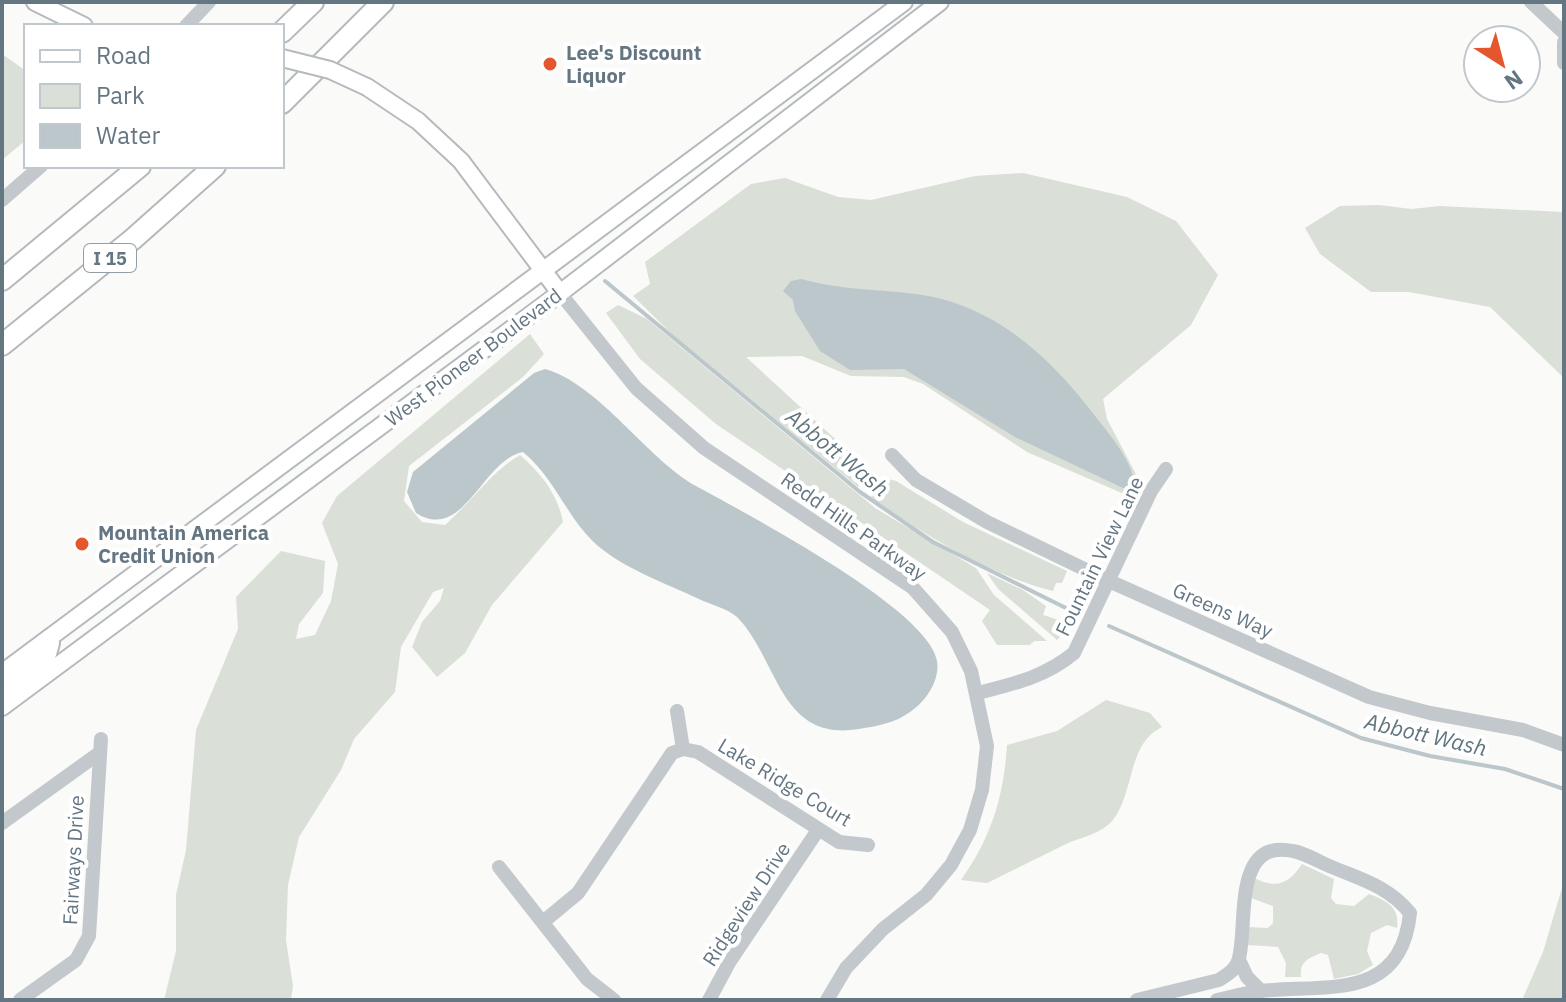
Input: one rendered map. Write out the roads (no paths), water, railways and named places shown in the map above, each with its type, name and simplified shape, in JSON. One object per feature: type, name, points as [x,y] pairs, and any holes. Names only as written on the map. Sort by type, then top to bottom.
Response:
[{"type":"highway","points":[[284,30],[313,2]]},
{"type":"highway","points":[[284,101],[383,2]]},
{"type":"highway","name":"I 15","points":[[2,280],[138,168]]},
{"type":"highway","name":"I 15","points":[[2,345],[133,239],[213,168]]},
{"type":"main road","points":[[35,2],[80,24]]},
{"type":"main road","name":"West Pioneer Boulevard","points":[[2,673],[904,2]]},
{"type":"main road","name":"West Pioneer Boulevard","points":[[2,707],[560,293],[940,2]]},
{"type":"main road","points":[[284,58],[330,70],[367,87],[418,121],[461,161],[560,293]]},
{"type":"main road","points":[[2,693],[48,654],[49,638]]},
{"type":"street","points":[[188,24],[209,2]]},
{"type":"street","points":[[1531,2],[1564,33]]},
{"type":"street","points":[[1564,42],[1564,63]]},
{"type":"street","points":[[2,200],[39,168]]},
{"type":"street","name":"Redd Hills Parkway","points":[[560,293],[636,388],[704,448],[913,588],[952,632],[978,693],[987,746],[982,790],[970,830],[951,865],[926,895],[883,929],[846,968],[827,1000]]},
{"type":"street","name":"Greens Way","points":[[892,455],[916,480],[963,508],[1109,581],[1369,697],[1430,713],[1523,730],[1564,745]]},
{"type":"street","name":"Fountain View Lane","points":[[978,693],[1026,681],[1056,668],[1079,645],[1151,491],[1166,469]]},
{"type":"street","points":[[543,922],[578,893],[672,753],[683,749],[677,711]]},
{"type":"street","name":"Fairways Drive","points":[[2,823],[100,746],[89,936],[76,960],[20,1000]]},
{"type":"street","name":"Lake Ridge Court","points":[[683,749],[698,752],[839,842],[868,845]]},
{"type":"street","name":"Ridgeview Drive","points":[[709,1000],[730,961],[818,830]]},
{"type":"street","points":[[1137,1000],[1219,980],[1231,973],[1239,960],[1249,869],[1262,855],[1272,850],[1293,851],[1395,894],[1410,913],[1407,940],[1385,971],[1352,988],[1261,991],[1217,1000]]},
{"type":"street","points":[[499,867],[587,979],[614,1000]]},
{"type":"street","points":[[1239,960],[1247,977],[1261,991]]},
{"type":"water","points":[[801,279],[942,299],[991,319],[1033,349],[1071,386],[1123,454],[1135,485],[1123,488],[1015,437],[904,369],[850,370],[820,351],[795,311],[793,300],[783,291],[791,281]]},
{"type":"water","points":[[545,369],[585,390],[678,474],[832,564],[903,616],[926,640],[937,661],[934,683],[921,702],[898,719],[872,727],[833,730],[812,723],[796,711],[737,617],[609,555],[587,535],[544,474],[523,452],[496,469],[460,509],[447,517],[433,519],[416,513],[407,492],[413,472],[534,373]]},
{"type":"waterway","name":"Abbott Wash","points":[[605,281],[860,492],[933,542],[1074,612]]},
{"type":"waterway","name":"Abbott Wash","points":[[1109,626],[1361,738],[1430,756],[1505,769],[1564,789]]},
{"type":"place","name":"Lee's Discount Liquor","points":[[550,64]]},
{"type":"place","name":"Mountain America Credit Union","points":[[82,544]]}]
